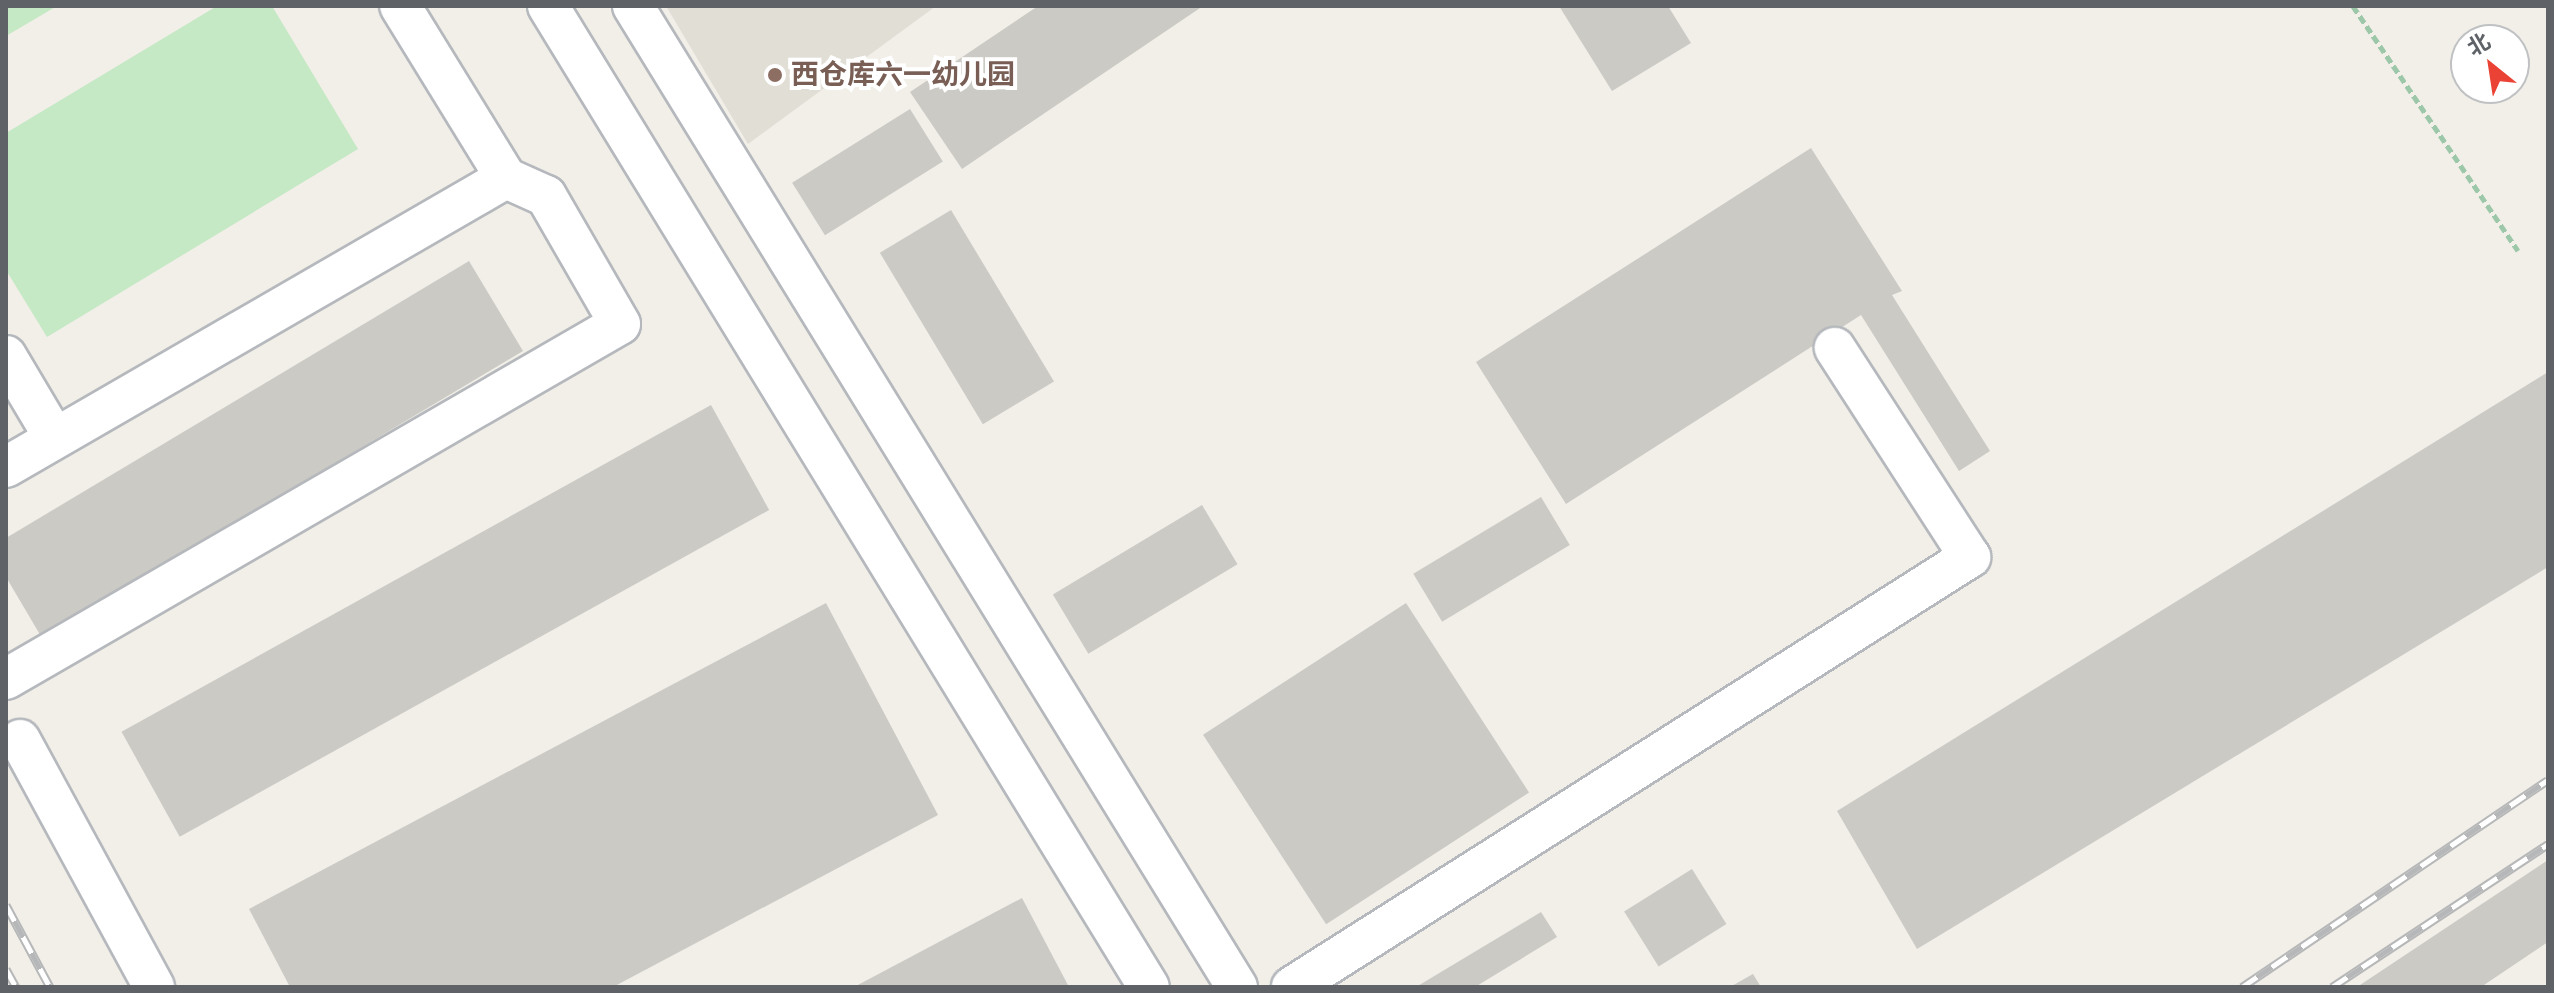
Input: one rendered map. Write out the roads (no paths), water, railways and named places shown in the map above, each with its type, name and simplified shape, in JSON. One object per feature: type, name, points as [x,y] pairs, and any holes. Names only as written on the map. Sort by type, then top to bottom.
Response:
[{"type":"street","points":[[6,679],[620,324],[546,196],[506,178],[400,6]]},
{"type":"street","points":[[548,6],[1149,987]]},
{"type":"street","points":[[633,6],[1237,987]]},
{"type":"street","points":[[6,467],[506,178]]},
{"type":"street","points":[[1292,987],[1970,557],[1835,348]]},
{"type":"street","points":[[6,356],[54,437]]},
{"type":"street","points":[[20,740],[154,987]]},
{"type":"railway","points":[[2242,987],[2548,780]]},
{"type":"railway","points":[[2332,987],[2548,844]]},
{"type":"railway","points":[[6,905],[50,987]]},
{"type":"railway","points":[[6,969],[16,987]]},
{"type":"place","name":"西仓库六一幼儿园","points":[[775,75]]}]
